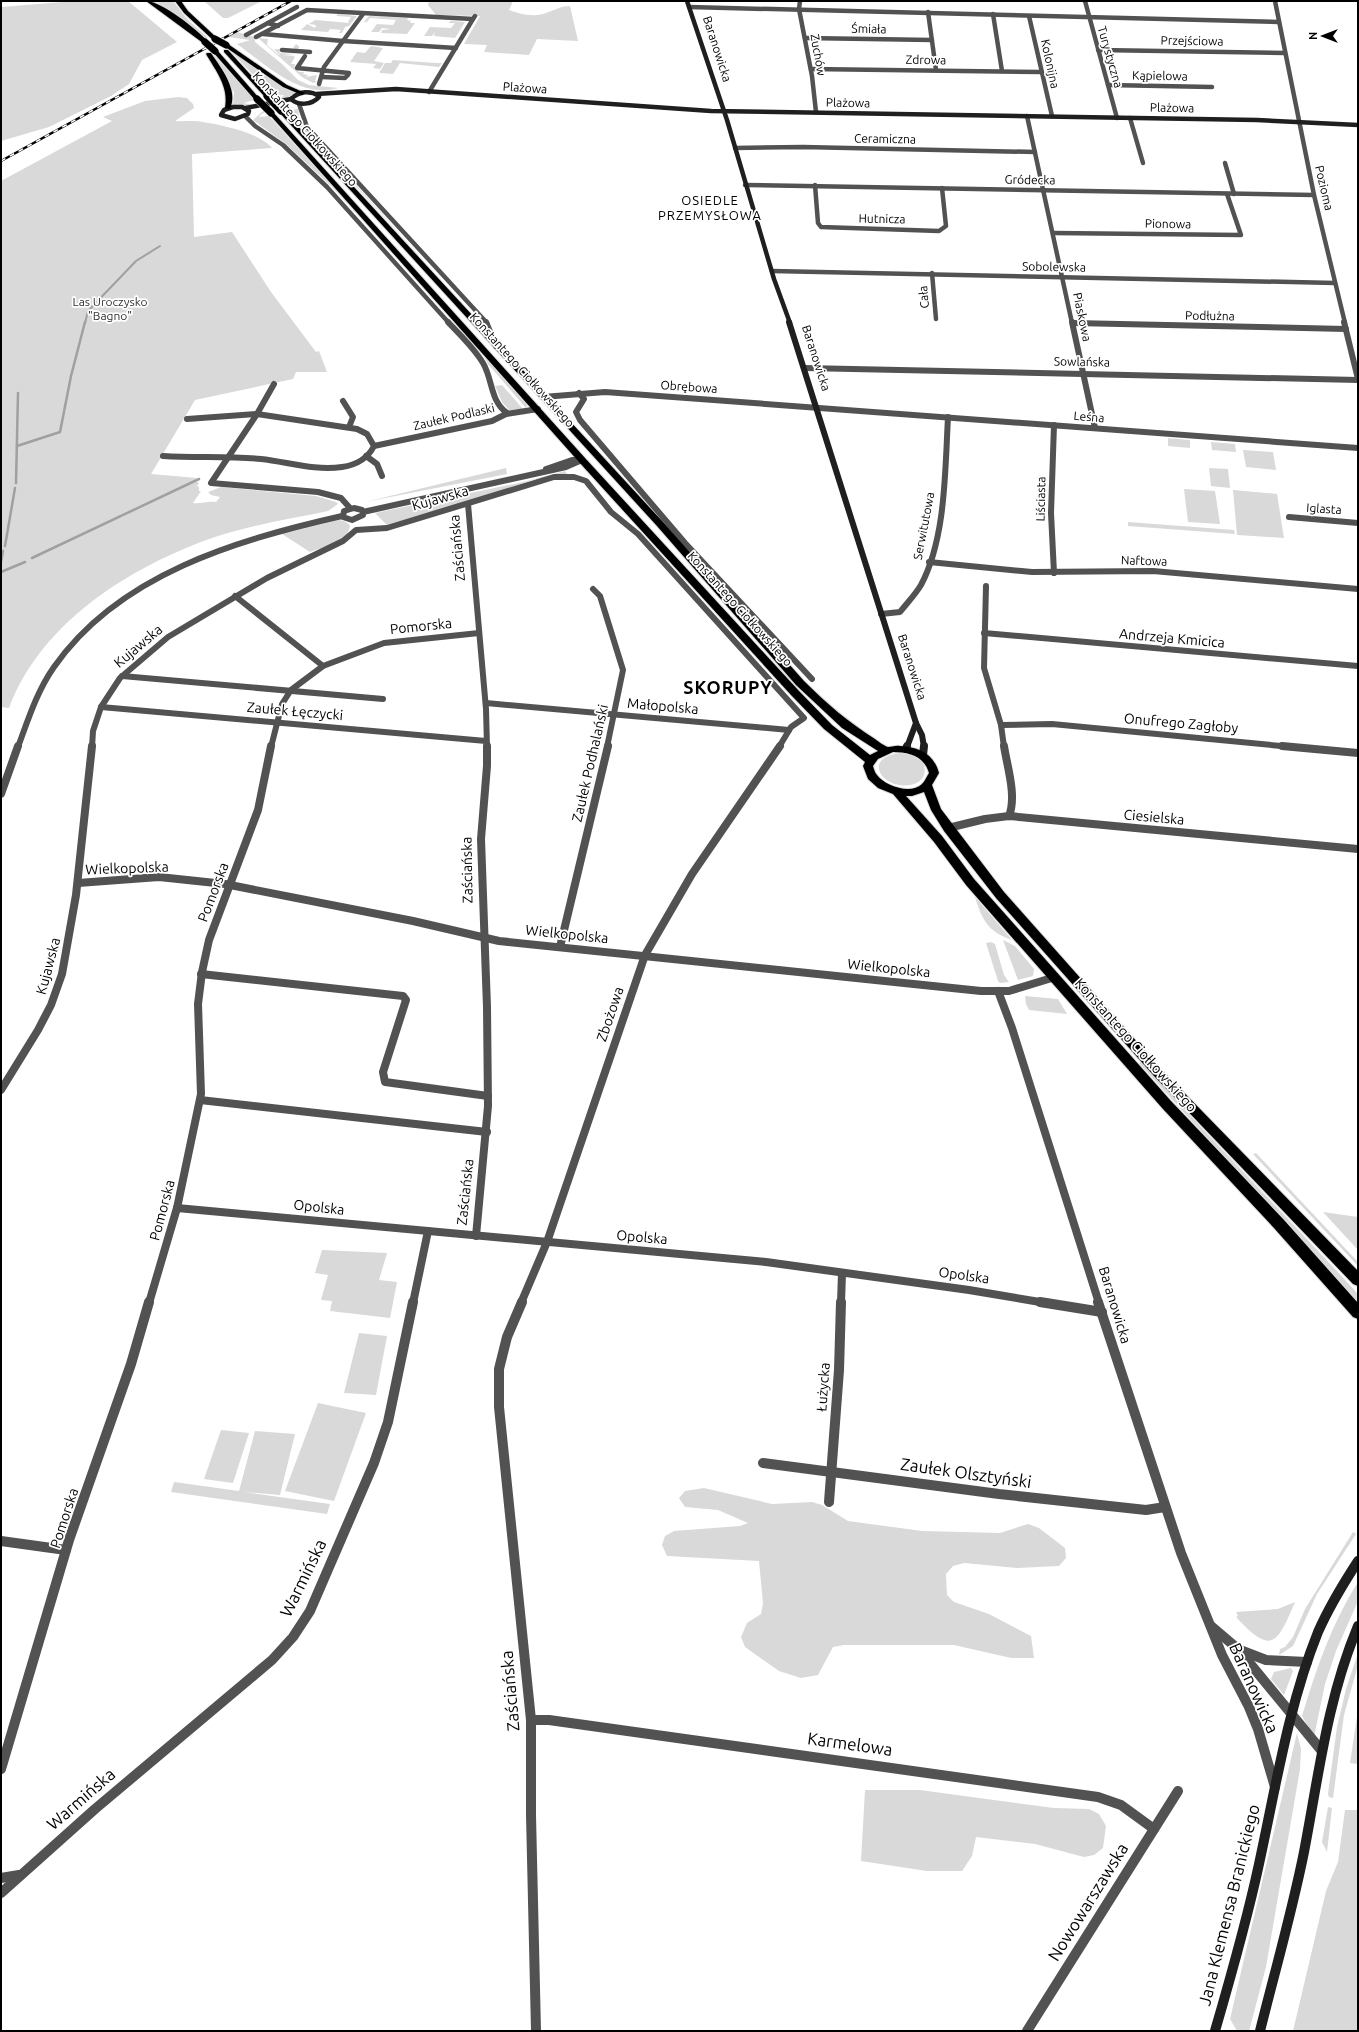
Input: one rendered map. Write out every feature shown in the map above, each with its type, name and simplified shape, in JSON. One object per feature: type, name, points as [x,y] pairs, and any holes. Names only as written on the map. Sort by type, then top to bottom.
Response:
[{"type":"highway","points":[[149,1],[204,42],[212,52],[230,92],[231,101],[228,108]]},
{"type":"highway","name":"Konstantego Ciołkowskiego","points":[[178,1],[186,12],[224,46],[267,96],[597,456],[800,683],[846,726],[885,750]]},
{"type":"highway","points":[[224,46],[285,86],[302,92]]},
{"type":"highway","name":"Konstantego Ciołkowskiego","points":[[212,52],[271,113],[538,409],[582,460],[815,715],[871,761]]},
{"type":"highway","points":[[582,460],[597,456]]},
{"type":"highway","points":[[906,749],[923,755],[929,760],[934,773],[927,785],[919,789],[898,792],[880,786],[872,779],[868,767],[871,761],[879,753],[885,750],[906,749]]},
{"type":"highway","name":"Konstantego Ciołkowskiego","points":[[927,785],[936,810],[977,868],[1000,895],[1153,1067],[1358,1280]]},
{"type":"highway","name":"Konstantego Ciołkowskiego","points":[[898,792],[938,839],[970,882],[1167,1105],[1279,1224],[1358,1313]]},
{"type":"street","name":"Baranowicka","points":[[688,1],[724,111],[772,271],[818,408],[881,614],[916,723],[922,732],[925,744],[923,755]]},
{"type":"street","name":"Zuchów","points":[[800,1],[799,9],[811,69],[816,112]]},
{"type":"street","name":"Turystyczna","points":[[1085,1],[1088,17],[1117,118]]},
{"type":"street","name":"Pozioma","points":[[1275,1],[1314,196],[1358,380]]},
{"type":"street","points":[[689,7],[1279,22]]},
{"type":"street","points":[[246,34],[297,8]]},
{"type":"street","points":[[256,37],[307,10],[363,14],[474,18],[429,92]]},
{"type":"street","points":[[928,12],[936,70]]},
{"type":"street","points":[[320,84],[322,74],[343,41],[363,14]]},
{"type":"street","points":[[993,14],[1002,71]]},
{"type":"street","name":"Kolonijna","points":[[1029,16],[1052,116]]},
{"type":"street","points":[[268,23],[278,26]]},
{"type":"street","points":[[263,34],[456,48]]},
{"type":"street","points":[[300,43],[304,38]]},
{"type":"street","name":"Śmiała","points":[[805,38],[932,40]]},
{"type":"street","points":[[311,44],[316,44]]},
{"type":"street","points":[[282,50],[310,52]]},
{"type":"street","name":"Przejściowa","points":[[1098,50],[1285,53]]},
{"type":"street","points":[[305,56],[297,68],[322,74],[345,78],[349,73],[322,74],[310,74]]},
{"type":"street","name":"Zdrowa","points":[[811,69],[1041,72]]},
{"type":"street","name":"Kąpielowa","points":[[1108,85],[1212,87]]},
{"type":"street","name":"Plażowa","points":[[317,95],[386,89],[724,111],[1052,116],[1298,122],[1358,125]]},
{"type":"street","points":[[293,100],[294,95],[302,92],[317,95],[316,101],[299,104]]},
{"type":"street","points":[[255,126],[236,119],[224,117],[221,115],[222,111],[228,108],[248,110],[293,100],[299,104],[307,127],[430,262],[484,318],[496,346]]},
{"type":"street","points":[[303,114],[308,103]]},
{"type":"street","points":[[246,116],[248,110]]},
{"type":"street","points":[[236,119],[246,116]]},
{"type":"street","points":[[246,116],[255,126],[283,145],[327,187],[476,353],[487,371],[498,403],[507,413]]},
{"type":"street","name":"Piaskowa","points":[[1027,116],[1073,323],[1094,428]]},
{"type":"street","points":[[1130,118],[1143,163]]},
{"type":"street","name":"Ceramiczna","points":[[735,148],[804,147],[1035,152]]},
{"type":"street","points":[[1225,163],[1234,194]]},
{"type":"street","name":"Gródecka","points":[[745,185],[815,185],[1314,196]]},
{"type":"street","name":"Hutnicza","points":[[815,185],[818,223],[821,227],[939,231],[946,226],[942,188]]},
{"type":"street","name":"Pionowa","points":[[1053,233],[1241,235],[1227,194]]},
{"type":"street","name":"Sobolewska","points":[[772,271],[1335,283]]},
{"type":"street","name":"Cała","points":[[932,274],[936,319]]},
{"type":"street","name":"Podłużna","points":[[1073,323],[1346,329]]},
{"type":"street","name":"Sowlańska","points":[[805,368],[1358,380]]},
{"type":"street","points":[[274,384],[258,414],[211,484],[330,494],[341,498],[350,508]]},
{"type":"street","name":"Obrębowa","points":[[543,397],[559,398],[579,393],[612,392],[818,408]]},
{"type":"street","points":[[579,393],[584,399],[576,412],[580,420],[686,543],[812,679]]},
{"type":"street","points":[[551,406],[559,398]]},
{"type":"street","points":[[343,401],[353,417],[349,427]]},
{"type":"street","name":"Leśna","points":[[818,408],[1358,448]]},
{"type":"street","name":"Zaułek Podlaski","points":[[374,446],[492,421],[499,419],[507,413],[516,414],[538,409]]},
{"type":"street","points":[[163,456],[193,458],[229,456],[335,468],[356,463],[366,456],[374,446],[367,434],[349,427],[258,414],[187,419]]},
{"type":"street","name":"Serwitutowa","points":[[881,614],[900,612],[916,593],[922,582],[929,562],[935,541],[941,505],[948,417]]},
{"type":"street","name":"Liściasta","points":[[1054,425],[1051,513],[1054,573]]},
{"type":"street","points":[[366,456],[377,464],[382,476]]},
{"type":"street","points":[[342,516],[344,511],[350,508],[357,508],[363,512],[467,490],[542,472],[567,468],[582,460]]},
{"type":"street","name":"Kujawska","points":[[1,1090],[42,1023],[56,991],[69,940],[78,883],[93,731],[101,707],[122,676],[168,636],[235,596],[298,562],[343,542],[356,530],[387,528],[542,480],[561,476],[574,477],[586,481],[611,512],[638,534],[804,718]]},
{"type":"street","name":"Zaściańska","points":[[468,504],[486,703],[487,766],[481,839],[483,936],[487,1007],[488,1096],[487,1132],[476,1236]]},
{"type":"street","points":[[1,794],[32,711],[48,676],[78,637],[108,611],[139,589],[194,559],[255,537],[342,516],[348,520],[355,520],[363,516],[363,512]]},
{"type":"street","name":"Iglasta","points":[[1289,517],[1358,523]]},
{"type":"street","points":[[355,520],[356,530]]},
{"type":"street","name":"Naftowa","points":[[929,562],[1054,573],[1121,570],[1153,571],[1358,590]]},
{"type":"street","points":[[986,586],[984,668],[1001,725],[1011,789],[1011,810],[1009,816]]},
{"type":"street","name":"Zaułek Podhalański","points":[[560,947],[615,715],[624,670],[600,596],[593,589]]},
{"type":"street","points":[[235,596],[323,666]]},
{"type":"street","name":"Pomorska","points":[[1,1769],[66,1550],[130,1364],[177,1208],[200,1100],[198,1004],[201,974],[209,940],[258,810],[276,723],[282,704],[291,690],[323,666],[367,648],[384,643],[479,633]]},
{"type":"street","name":"Andrzeja Kmicica","points":[[984,633],[1358,666]]},
{"type":"street","points":[[122,676],[383,699]]},
{"type":"street","name":"Małopolska","points":[[486,703],[790,730]]},
{"type":"street","name":"Zaułek Łęczycki","points":[[101,707],[486,741]]},
{"type":"street","name":"Zbożowa","points":[[502,1350],[510,1327],[547,1242],[645,955],[692,874],[790,730],[797,721],[804,718]]},
{"type":"street","points":[[906,749],[916,723]]},
{"type":"street","name":"Onufrego Zagłoby","points":[[1001,725],[1052,724],[1358,753]]},
{"type":"street","name":"Ciesielska","points":[[948,828],[985,819],[1009,816],[1358,849]]},
{"type":"street","name":"Wielkopolska","points":[[78,883],[159,877],[230,885],[483,936],[499,941],[981,991],[1017,989],[1055,977]]},
{"type":"street","points":[[201,974],[403,996],[406,1000],[383,1072],[385,1082],[390,1084],[488,1096]]},
{"type":"street","name":"Baranowicka","points":[[998,991],[1032,1088],[1102,1312],[1166,1507],[1196,1593],[1222,1655],[1249,1707],[1258,1729],[1275,1788]]},
{"type":"street","points":[[200,1100],[487,1132]]},
{"type":"street","name":"Opolska","points":[[177,1208],[766,1262],[969,1290],[1102,1312]]},
{"type":"street","name":"Warmińska","points":[[1,1893],[272,1660],[292,1637],[310,1611],[374,1463],[388,1422],[428,1231]]},
{"type":"street","name":"Łużycka","points":[[829,1502],[839,1370],[842,1273]]},
{"type":"street","name":"Zaściańska","points":[[502,1350],[499,1376],[502,1435],[531,1720],[531,1815],[536,2031]]},
{"type":"street","name":"Zaułek Olsztyński","points":[[763,1463],[1023,1497],[1146,1510],[1166,1507]]},
{"type":"street","points":[[1,1541],[66,1550]]},
{"type":"street","points":[[1275,1788],[1290,1713],[1307,1662],[1335,1597],[1358,1561]]},
{"type":"street","name":"Baranowicka","points":[[1210,1625],[1238,1649],[1321,1750]]},
{"type":"street","points":[[1260,2031],[1303,1853],[1321,1750],[1341,1669],[1358,1626]]},
{"type":"street","name":"Baranowicka","points":[[1238,1649],[1266,1660],[1307,1662]]},
{"type":"street","name":"Karmelowa","points":[[531,1720],[549,1720],[1098,1797],[1111,1800],[1129,1808],[1154,1829]]},
{"type":"street","name":"Jana Klemensa Branickiego","points":[[1215,2031],[1249,1907],[1275,1788]]},
{"type":"street","name":"Nowowarszawska","points":[[1027,2031],[1178,1791]]},
{"type":"street","points":[[1,1878],[19,1876]]},
{"type":"green space","points":[[75,1],[128,1],[177,42],[142,60],[129,84],[111,96],[49,127],[1,141],[1,7]]},
{"type":"green space","points":[[155,1],[173,1],[187,19],[208,38],[206,39]]},
{"type":"green space","points":[[204,1],[262,1],[228,18],[223,18]]},
{"type":"green space","points":[[429,1],[513,1],[509,10],[530,15],[539,15],[570,6],[578,41],[537,39],[529,55],[484,52],[487,45],[464,44],[480,16],[436,15],[428,5]]},
{"type":"green space","points":[[338,14],[357,16],[349,26],[345,27],[342,33],[339,33],[341,30],[330,29],[328,32],[301,30],[307,24],[315,28],[316,25],[309,24],[315,20],[350,23],[348,22],[351,17],[336,16]]},
{"type":"green space","points":[[369,16],[408,18],[407,20],[411,21],[410,23],[415,23],[407,34],[381,33],[382,30],[391,29],[382,28],[379,32],[371,32],[377,24],[393,25],[396,20],[370,18],[367,22],[364,22]]},
{"type":"green space","points":[[450,21],[465,22],[455,38],[434,36],[435,32],[432,36],[424,36],[430,27],[451,28],[455,23],[449,23]]},
{"type":"green space","points":[[237,32],[255,37],[255,42],[282,64],[298,80],[309,85],[338,88],[324,90],[311,89],[297,85],[284,78],[237,44],[250,40],[228,37]]},
{"type":"green space","points":[[258,38],[268,39],[267,45],[279,55],[274,49],[281,49],[279,53],[297,54],[282,55],[296,56],[293,56],[295,57],[291,64],[295,64],[294,68],[299,70],[298,72],[304,72],[303,74],[308,75],[306,77],[317,75],[315,81],[317,82],[313,83],[302,77]]},
{"type":"green space","points":[[371,46],[383,48],[374,61],[384,63],[380,69],[373,68],[376,64],[350,62],[357,52],[365,53]]},
{"type":"green space","points":[[227,47],[276,83],[296,92],[287,98],[273,101],[284,95],[274,96],[271,94]]},
{"type":"green space","points":[[213,54],[254,100],[244,103],[263,103],[250,106],[233,106],[234,92]]},
{"type":"green space","points":[[393,60],[442,63],[439,67],[400,63],[393,74],[380,73],[380,70],[385,63],[391,63]]},
{"type":"green space","name":"Las Uroczysko \"Bagno\"","points":[[178,97],[187,98],[193,104],[194,108],[175,121],[200,121],[240,130],[259,138],[272,148],[192,154],[194,237],[232,232],[271,292],[316,352],[319,351],[327,372],[296,372],[293,379],[195,400],[151,474],[197,478],[194,480],[199,483],[197,486],[199,487],[199,491],[201,491],[193,503],[216,502],[220,497],[211,495],[208,492],[221,487],[316,496],[338,504],[328,511],[263,524],[224,534],[159,560],[127,578],[97,598],[69,621],[45,647],[24,676],[9,708],[1,707],[1,181],[112,121],[103,117],[145,101]]},
{"type":"green space","points":[[286,106],[298,109],[300,122],[305,129],[427,263],[287,112],[297,109],[288,108],[271,110],[259,117],[269,116],[406,268],[333,188],[286,144],[253,120],[263,111]]},
{"type":"green space","points":[[483,354],[528,403],[526,408],[488,364]]},
{"type":"green space","points":[[502,385],[523,409],[510,411],[502,402],[495,386]]},
{"type":"green space","points":[[1168,438],[1190,440],[1190,448],[1168,446]]},
{"type":"green space","points":[[1211,442],[1235,444],[1236,452],[1212,450]]},
{"type":"green space","points":[[1243,450],[1273,452],[1276,470],[1246,467]]},
{"type":"green space","points":[[506,468],[507,474],[365,502]]},
{"type":"green space","points":[[1209,468],[1228,469],[1230,488],[1211,486]]},
{"type":"green space","points":[[565,471],[567,474],[532,480],[480,498],[387,525],[375,513],[523,482]]},
{"type":"green space","points":[[1184,489],[1215,491],[1220,524],[1188,522]]},
{"type":"green space","points":[[1233,490],[1277,494],[1284,538],[1237,535]]},
{"type":"green space","points":[[339,520],[350,525],[349,531],[345,536],[328,546],[310,552],[282,534]]},
{"type":"green space","points":[[1128,522],[1234,530],[1235,534],[1128,526]]},
{"type":"green space","points":[[900,753],[914,756],[923,764],[925,768],[924,776],[918,782],[903,785],[894,784],[881,774],[879,767],[881,761],[888,756]]},
{"type":"green space","points":[[975,897],[1012,940],[997,933],[987,924],[983,919]]},
{"type":"green space","points":[[1003,940],[1015,946],[1034,969],[1033,976],[1018,980]]},
{"type":"green space","points":[[991,942],[995,944],[1004,975],[1009,982],[1000,983],[998,981],[986,943]]},
{"type":"green space","points":[[1025,996],[1058,999],[1067,1014],[1029,1010],[1026,1004]]},
{"type":"green space","points":[[1141,1062],[1358,1294],[1358,1304],[1139,1063]]},
{"type":"green space","points":[[1256,1153],[1358,1262],[1358,1266],[1253,1154]]},
{"type":"green space","points":[[1323,1212],[1358,1217],[1358,1250]]},
{"type":"green space","points":[[322,1250],[387,1253],[379,1280],[397,1282],[390,1318],[330,1311],[332,1301],[321,1300],[328,1275],[315,1273]]},
{"type":"green space","points":[[359,1333],[387,1336],[376,1395],[344,1393]]},
{"type":"green space","points":[[318,1403],[366,1413],[334,1501],[285,1491]]},
{"type":"green space","points":[[221,1430],[249,1433],[233,1483],[204,1479]]},
{"type":"green space","points":[[255,1431],[295,1434],[280,1495],[244,1492],[330,1504],[327,1514],[171,1492],[174,1482],[239,1491]]},
{"type":"green space","points":[[704,1488],[772,1504],[812,1502],[822,1505],[848,1521],[922,1531],[1000,1533],[1028,1524],[1039,1528],[1065,1548],[1066,1558],[1059,1566],[1017,1568],[964,1563],[953,1566],[946,1574],[947,1595],[954,1602],[989,1614],[1031,1636],[1034,1658],[1011,1658],[954,1645],[844,1645],[833,1647],[818,1675],[801,1678],[779,1671],[745,1647],[741,1637],[747,1623],[761,1614],[763,1603],[759,1561],[667,1556],[662,1545],[665,1536],[674,1531],[740,1526],[748,1523],[718,1510],[685,1507],[679,1498],[685,1491]]},
{"type":"green space","points":[[1353,1532],[1356,1534],[1317,1594],[1293,1646],[1279,1655],[1280,1649],[1285,1647],[1293,1637],[1305,1609]]},
{"type":"green space","points":[[1358,1582],[1358,1601],[1336,1651],[1325,1684],[1314,1737],[1302,1716],[1313,1681],[1333,1630]]},
{"type":"green space","points":[[1295,1602],[1283,1628],[1272,1640],[1266,1640],[1258,1637],[1236,1617],[1238,1616],[1236,1612],[1278,1609]]},
{"type":"green space","points":[[1358,1653],[1358,1665],[1344,1715],[1333,1798],[1329,1797],[1328,1794],[1337,1727],[1346,1689]]},
{"type":"green space","points":[[1291,1668],[1293,1671],[1284,1695],[1271,1679],[1274,1672]]},
{"type":"green space","points":[[1358,1710],[1358,1764],[1350,1763]]},
{"type":"green space","points":[[1297,1733],[1301,1749],[1300,1769],[1266,1967],[1249,2031],[1237,2031],[1230,2019]]},
{"type":"green space","points":[[865,1790],[920,1790],[1054,1808],[1089,1809],[1099,1814],[1106,1826],[1103,1848],[1094,1855],[1084,1857],[1035,1844],[976,1837],[972,1856],[962,1871],[927,1871],[861,1861]]},
{"type":"green space","points":[[1328,1807],[1332,1808],[1327,1852],[1322,1842]]},
{"type":"green space","points":[[1345,1810],[1358,1810],[1358,2031],[1293,2031],[1326,1891],[1338,1862]]},
{"type":"waterway","points":[[85,323],[88,311],[136,261],[160,246]]},
{"type":"waterway","points":[[17,446],[60,432],[71,376],[85,322]]},
{"type":"waterway","points":[[16,483],[18,393]]},
{"type":"waterway","points":[[32,558],[199,479]]},
{"type":"waterway","points":[[5,546],[15,488]]},
{"type":"waterway","points":[[1,562],[3,551]]},
{"type":"waterway","points":[[1,572],[25,562]]},
{"type":"tunnel","points":[[295,49],[299,44]]},
{"type":"railway","points":[[1,161],[291,1]]},
{"type":"district","name":"OSIEDLE PRZEMYSŁOWA","points":[[710,208]]},
{"type":"district","name":"SKORUPY","points":[[728,688]]}]
